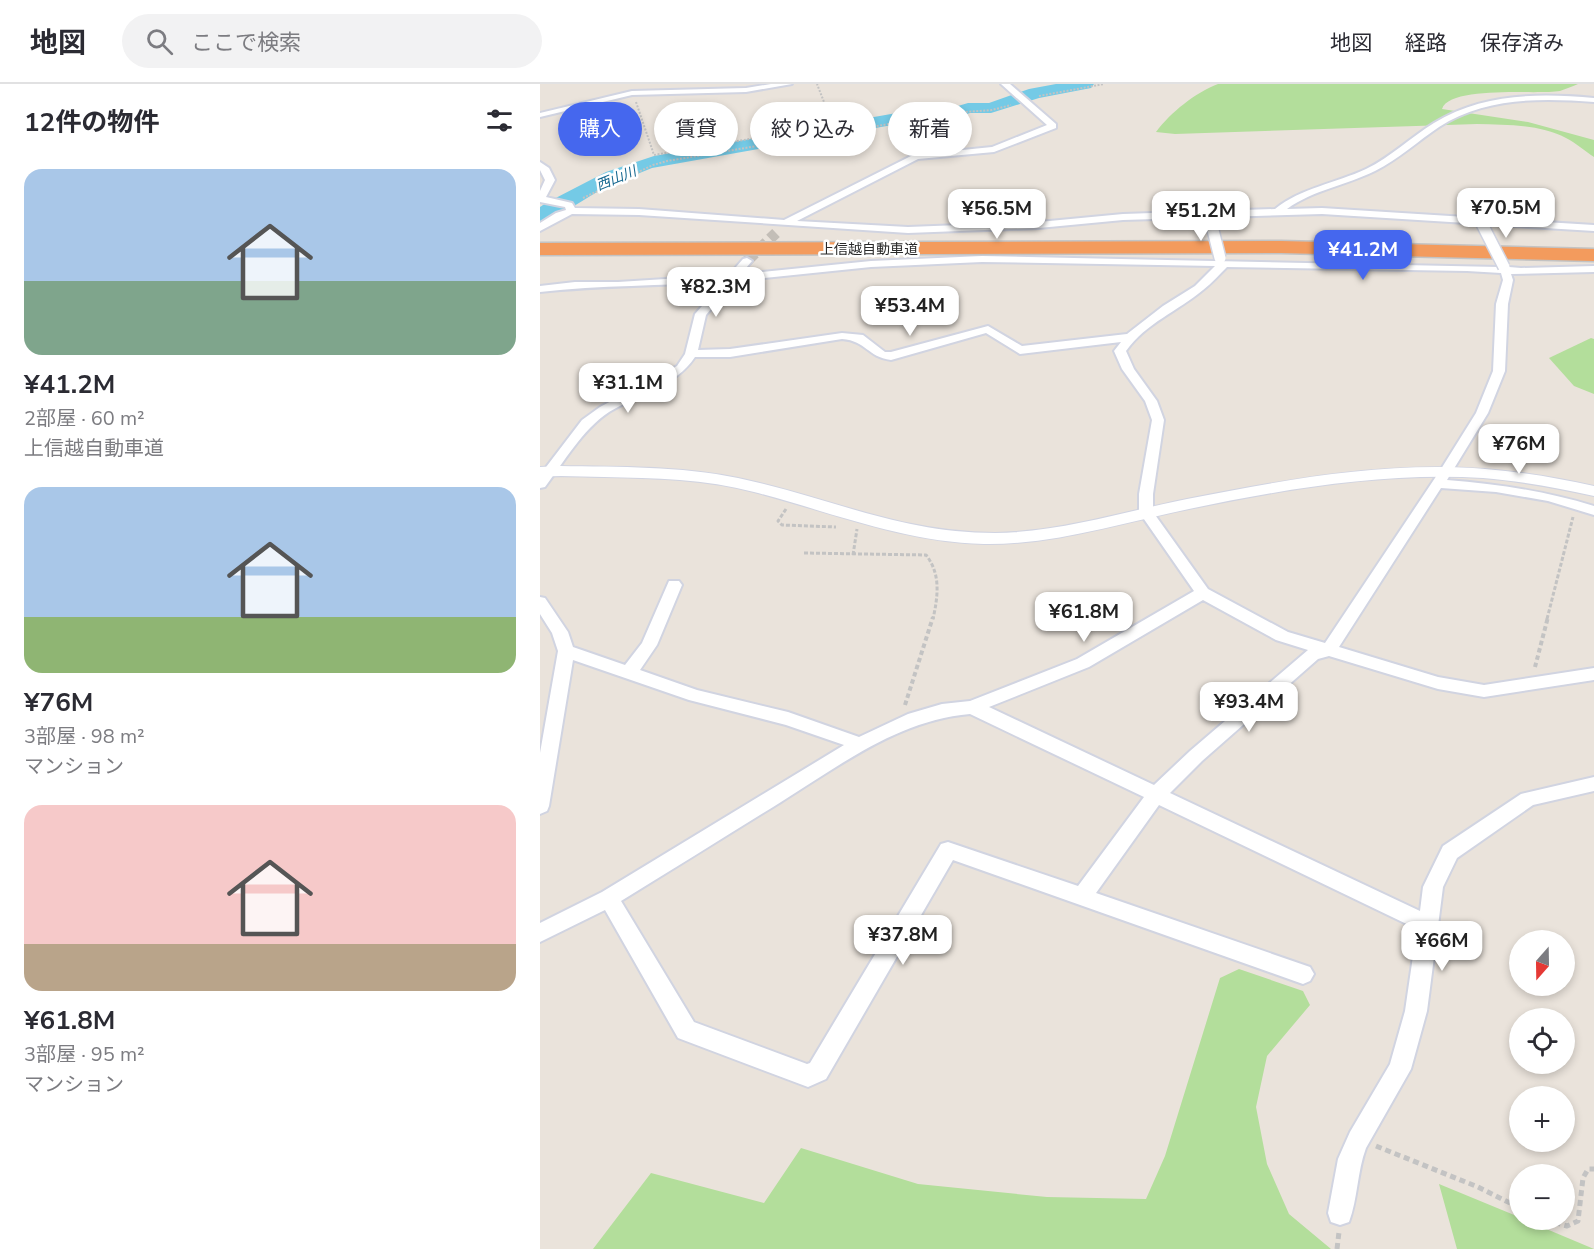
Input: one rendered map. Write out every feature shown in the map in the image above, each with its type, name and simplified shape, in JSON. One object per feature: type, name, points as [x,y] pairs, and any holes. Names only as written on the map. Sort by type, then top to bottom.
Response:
[{"type":"highway","name":"上信越自動車道","points":[[543,238],[1275,237],[1594,246]]},
{"type":"highway","name":"上信越自動車道","points":[[543,238],[938,249],[1339,248],[1594,255]]},
{"type":"highway","points":[[540,264],[938,249]]},
{"type":"street","points":[[540,115],[631,88],[746,90],[788,84]]},
{"type":"street","points":[[777,233],[786,222],[916,157],[994,149],[1053,126],[1005,84]]},
{"type":"street","points":[[1279,211],[1290,201],[1361,175],[1381,165],[1440,123],[1467,110],[1524,99],[1594,100]]},
{"type":"street","points":[[540,165],[546,170],[550,180],[541,198],[547,202],[570,208],[786,222],[869,230],[1039,225],[1123,218],[1210,217],[1279,211],[1322,211],[1482,223],[1594,228]]},
{"type":"street","points":[[543,238],[559,215],[570,208]]},
{"type":"street","points":[[1210,217],[1221,262]]},
{"type":"street","points":[[1083,895],[1157,794],[1196,756],[1313,654],[1329,650],[1482,413],[1499,371],[1502,347],[1502,304],[1508,280],[1482,223]]},
{"type":"street","points":[[540,289],[575,285],[628,285],[733,278],[872,264],[982,259],[1504,268],[1531,271],[1594,269]]},
{"type":"street","points":[[543,476],[587,423],[604,410],[681,369],[691,354],[701,314],[747,261]]},
{"type":"street","points":[[1221,262],[1199,288],[1167,308],[1130,337],[1120,351],[1123,365],[1149,394],[1156,408],[1158,420],[1146,494],[1146,512],[1203,593],[1282,636],[1438,683],[1484,691],[1594,674]]},
{"type":"street","points":[[691,354],[730,353],[842,336],[859,337],[882,355],[891,356],[987,329],[1020,350],[1130,337]]},
{"type":"street","points":[[543,476],[644,472],[721,479],[900,528],[956,537],[1018,537],[1058,533],[1146,512],[1372,474],[1442,478],[1516,476],[1594,491]]},
{"type":"street","points":[[1442,478],[1550,496],[1594,510]]},
{"type":"street","points":[[628,674],[649,645],[674,585]]},
{"type":"street","points":[[540,933],[609,898],[860,744],[894,726],[929,712],[972,707],[1083,663],[1203,593]]},
{"type":"street","points":[[540,602],[560,632],[566,651],[540,806]]},
{"type":"street","points":[[566,651],[695,696],[788,719],[860,744]]},
{"type":"street","points":[[972,707],[1427,924]]},
{"type":"street","points":[[1341,1213],[1350,1159],[1359,1139],[1400,1069],[1416,1011],[1433,887],[1450,852],[1528,799],[1594,784]]},
{"type":"street","points":[[609,898],[686,1030],[808,1076],[818,1071],[948,850],[1083,895],[1209,943],[1303,974]]},
{"type":"path","points":[[631,88],[654,155],[833,125],[817,84]]},
{"type":"path","points":[[570,208],[653,165],[667,161],[906,121],[943,120],[964,112],[992,110],[1042,95],[1104,84]]},
{"type":"path","points":[[794,498],[778,521],[782,525],[857,528],[853,555]]},
{"type":"path","points":[[1531,684],[1576,505]]},
{"type":"path","points":[[804,553],[926,555],[933,559],[936,566],[935,613],[930,636],[902,714],[894,726]]},
{"type":"path","points":[[1359,1139],[1478,1187],[1509,1202]]},
{"type":"path","points":[[1575,1222],[1578,1221],[1583,1178],[1588,1169],[1594,1169]]},
{"type":"green space","points":[[1218,84],[1578,84],[1560,91],[1477,94],[1448,102],[1442,109],[1528,122],[1594,140],[1594,157],[1556,133],[1511,125],[1477,124],[1175,134],[1156,132],[1184,104]]},
{"type":"green space","points":[[1591,338],[1594,339],[1594,394],[1574,386],[1549,358]]},
{"type":"green space","points":[[1239,969],[1303,991],[1310,1005],[1267,1056],[1256,1107],[1267,1164],[1289,1214],[1331,1249],[593,1249],[651,1173],[764,1203],[801,1148],[918,1184],[1047,1197],[1146,1199],[1165,1156],[1220,978]]},
{"type":"green space","points":[[1439,1184],[1509,1213],[1509,1230],[1549,1230],[1594,1249],[1457,1249]]},
{"type":"waterway","name":"西山川","points":[[540,217],[598,183],[661,160],[908,116],[939,118],[968,108],[991,108],[1035,93],[1085,84]]},
{"type":"tunnel","points":[[747,261],[776,233]]}]
